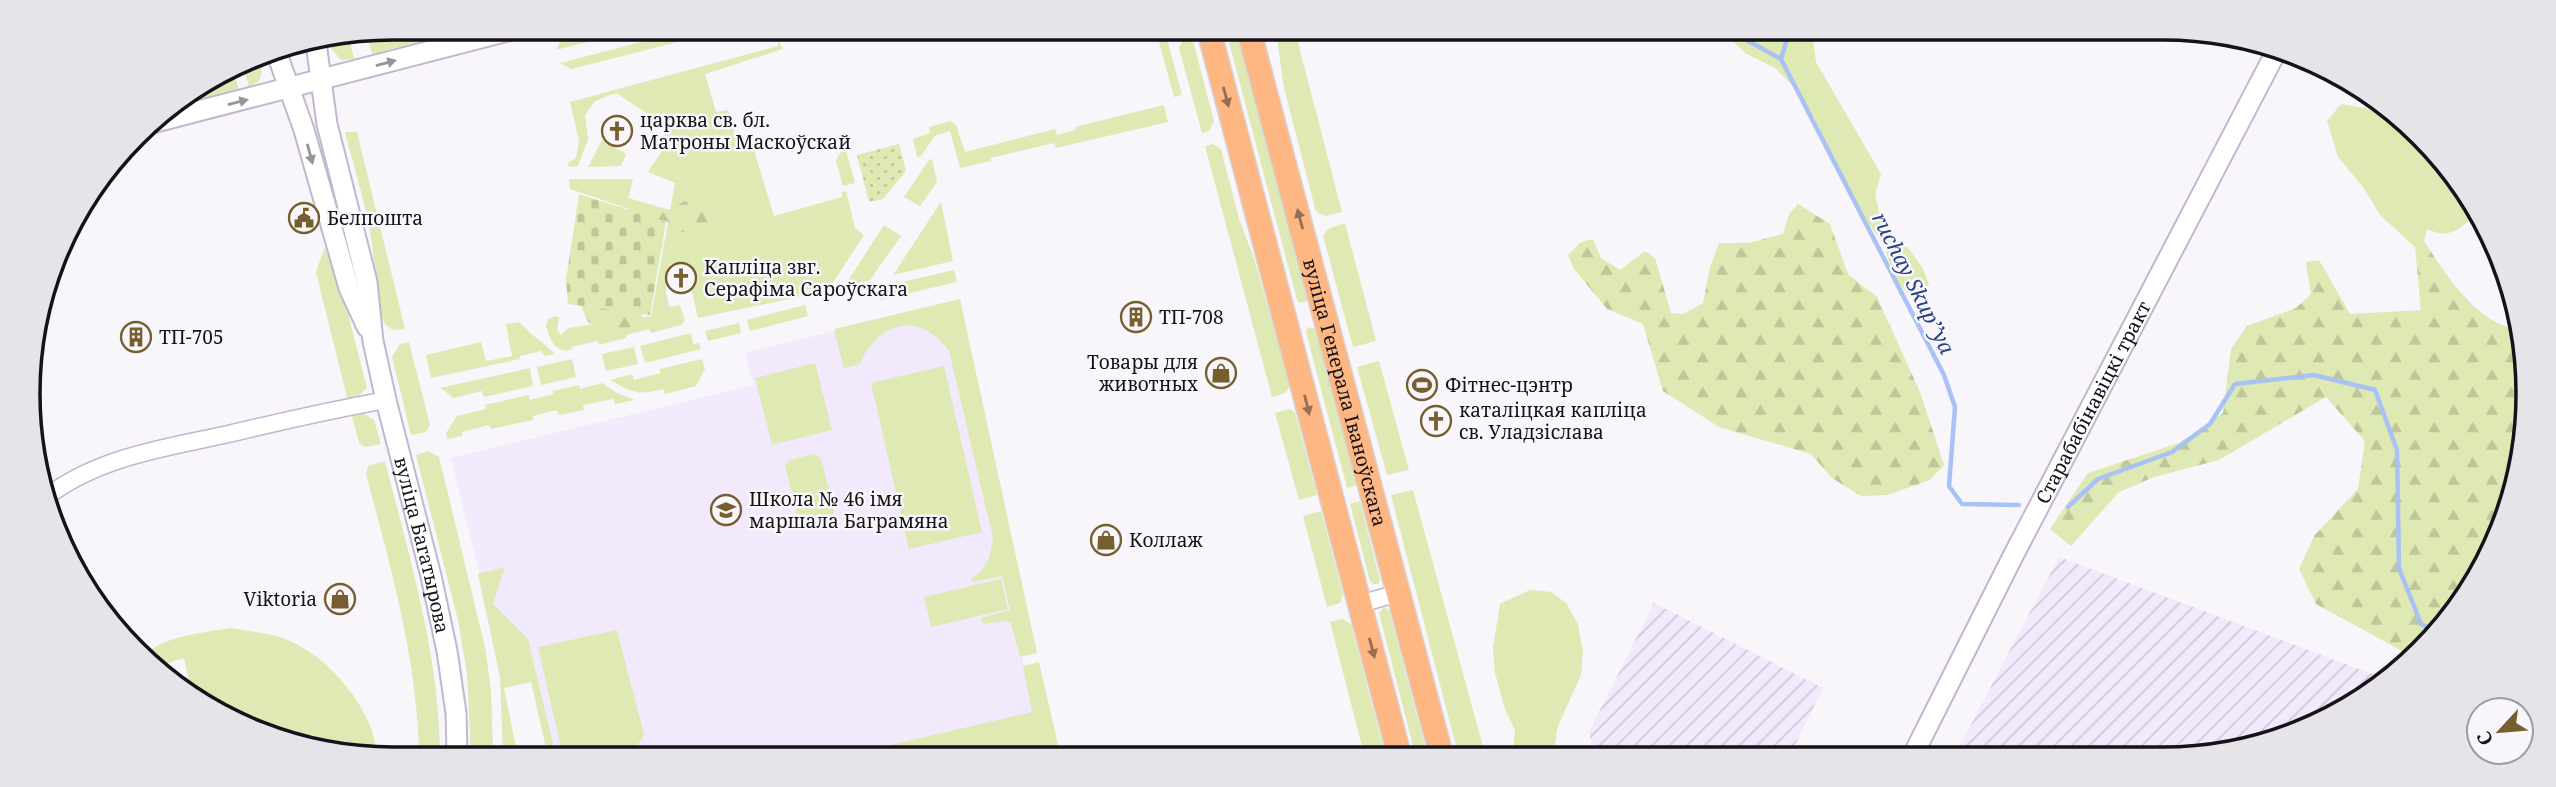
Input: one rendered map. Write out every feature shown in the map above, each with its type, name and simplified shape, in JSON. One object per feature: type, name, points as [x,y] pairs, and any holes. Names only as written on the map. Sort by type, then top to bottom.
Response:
[{"type":"main road","name":"вуліца Генерала Іваноўскага","points":[[1211,40],[1397,747]]},
{"type":"main road","name":"вуліца Генерала Іваноўскага","points":[[1251,40],[1439,747]]},
{"type":"main road","points":[[1280,300],[1294,312],[1306,311],[1316,303],[1319,289]]},
{"type":"main road","points":[[1291,338],[1295,328],[1308,320],[1320,321],[1330,328]]},
{"type":"street","points":[[172,118],[476,40]]},
{"type":"street","name":"вуліца Багатырова","points":[[317,49],[327,124],[367,282],[373,341],[447,651],[456,713],[457,747]]},
{"type":"street","name":"Старабабінавіцкі тракт","points":[[1917,747],[2018,546],[2273,58]]},
{"type":"street","name":"вуліца Багатырова","points":[[279,60],[304,130],[349,288],[373,341]]},
{"type":"street","points":[[54,491],[86,471],[153,451],[386,400]]},
{"type":"street","points":[[1360,604],[1398,593]]},
{"type":"shaded area","name":"Школа № 46 імя маршала Баграмяна","points":[[942,305],[1035,714],[899,747],[549,747],[528,646],[489,613],[451,458],[754,385],[745,353]]},
{"type":"shaded area","points":[[2059,557],[2376,675],[2339,699],[2298,720],[2254,735],[2209,744],[2162,747],[1959,747]]},
{"type":"shaded area","points":[[1654,603],[1823,688],[1794,747],[1592,747],[1589,732]]},
{"type":"green space","points":[[426,40],[372,54],[369,41]]},
{"type":"green space","points":[[561,40],[596,40],[556,50]]},
{"type":"green space","points":[[649,40],[686,40],[571,69],[560,63]]},
{"type":"green space","points":[[1158,40],[1167,40],[1182,95],[1174,97]]},
{"type":"green space","points":[[1183,40],[1193,40],[1214,121],[1209,131],[1202,133],[1179,48]]},
{"type":"green space","points":[[1228,40],[1239,40],[1308,297],[1306,302],[1299,303]]},
{"type":"green space","points":[[1277,40],[1297,40],[1342,212],[1326,216],[1316,212],[1284,88]]},
{"type":"green space","points":[[1732,40],[1813,40],[1816,62],[1881,174],[1875,195],[1880,215],[1893,237],[1910,250],[1923,269],[1929,284],[1922,295],[1911,297],[1895,280],[1883,243],[1846,187],[1815,119],[1796,89],[1775,68],[1745,53]]},
{"type":"green space","points":[[779,41],[783,49],[705,74],[716,112],[728,110],[738,147],[752,144],[774,216],[842,197],[842,192],[846,191],[855,228],[864,235],[832,284],[799,292],[799,297],[698,318],[691,287],[698,280],[686,265],[673,263],[668,266],[666,293],[669,307],[680,305],[685,321],[681,325],[651,333],[649,329],[626,335],[626,338],[599,345],[597,341],[572,347],[571,350],[557,347],[546,326],[548,319],[556,316],[559,318],[557,330],[561,335],[568,328],[651,316],[668,222],[570,189],[569,179],[633,179],[628,198],[670,210],[675,183],[648,172],[667,143],[662,123],[616,93],[595,101],[585,115],[588,140],[578,166],[569,167],[568,163],[576,158],[579,141],[570,102],[778,46]]},
{"type":"green space","points":[[350,43],[354,59],[341,60],[331,48]]},
{"type":"green space","points":[[260,66],[262,72],[259,81],[249,87],[245,73]]},
{"type":"green space","points":[[235,78],[239,91],[193,103]]},
{"type":"green space","points":[[2341,104],[2373,109],[2378,113],[2412,144],[2443,178],[2469,220],[2448,233],[2427,229],[2424,241],[2415,247],[2380,215],[2363,187],[2338,157],[2327,121]]},
{"type":"green space","points":[[1164,105],[1168,122],[1056,148],[1054,143],[960,168],[950,131],[935,136],[921,156],[917,157],[913,139],[930,133],[929,127],[950,121],[956,125],[965,152],[1055,129],[1057,135],[1076,130],[1075,127]]},
{"type":"green space","points":[[345,132],[357,132],[405,329],[389,328],[380,311],[370,230]]},
{"type":"green space","points":[[602,140],[626,154],[621,166],[588,167]]},
{"type":"green space","points":[[899,144],[906,171],[883,199],[869,202],[857,155]]},
{"type":"green space","points":[[1213,144],[1221,149],[1239,219],[1254,258],[1290,386],[1285,393],[1272,397],[1205,146]]},
{"type":"green space","points":[[846,151],[855,183],[843,186],[836,161],[840,153]]},
{"type":"green space","points":[[932,159],[937,182],[920,206],[904,197]]},
{"type":"green space","points":[[579,194],[666,222],[650,315],[568,304],[566,280]]},
{"type":"green space","points":[[685,201],[698,202],[711,211],[713,219],[696,229],[676,232],[667,221],[653,219],[645,304],[638,323],[624,332],[608,334],[588,322],[578,299],[625,210],[640,208],[661,214]]},
{"type":"green space","points":[[941,202],[953,261],[893,275]]},
{"type":"green space","points":[[1798,204],[1830,224],[1848,274],[1877,297],[1920,392],[1944,465],[1930,480],[1887,495],[1861,496],[1832,478],[1811,454],[1719,427],[1663,391],[1643,324],[1607,309],[1574,269],[1568,255],[1581,242],[1593,239],[1601,258],[1620,270],[1645,251],[1655,258],[1671,313],[1683,314],[1703,303],[1710,267],[1719,243],[1749,243],[1783,234],[1789,214]]},
{"type":"green space","points":[[1345,223],[1376,341],[1353,347],[1323,236],[1328,229]]},
{"type":"green space","points":[[884,225],[901,236],[870,280],[844,287]]},
{"type":"green space","points":[[2424,241],[2465,297],[2491,319],[2509,327],[2516,394],[2509,462],[2489,529],[2468,570],[2443,609],[2403,652],[2316,604],[2299,569],[2314,536],[2358,489],[2365,441],[2326,397],[2219,460],[2154,477],[2119,492],[2071,546],[2050,529],[2088,473],[2179,443],[2223,413],[2231,349],[2247,326],[2296,308],[2311,294],[2306,262],[2319,260],[2350,314],[2421,310],[2415,247]]},
{"type":"green space","points":[[325,247],[347,310],[367,388],[355,399],[348,401],[316,272]]},
{"type":"green space","points":[[954,270],[957,282],[880,300],[885,286]]},
{"type":"green space","points":[[960,299],[1037,653],[1020,657],[1011,623],[1005,621],[983,624],[981,618],[1010,610],[1002,576],[972,582],[971,579],[987,562],[993,538],[949,351],[938,338],[926,330],[901,326],[878,338],[860,364],[844,368],[834,329]]},
{"type":"green space","points":[[805,305],[808,316],[750,331],[747,320]]},
{"type":"green space","points":[[519,322],[555,354],[545,356],[541,351],[520,356],[520,359],[431,378],[426,355],[481,342],[486,361],[512,356],[506,324]]},
{"type":"green space","points":[[739,323],[741,333],[708,341],[705,331]]},
{"type":"green space","points":[[1308,327],[1316,329],[1357,485],[1347,488],[1306,332]]},
{"type":"green space","points":[[691,333],[693,344],[699,343],[701,349],[645,363],[640,346]]},
{"type":"green space","points":[[409,342],[430,425],[426,432],[411,435],[392,357],[400,344]]},
{"type":"green space","points":[[634,347],[638,364],[606,371],[602,354]]},
{"type":"green space","points":[[572,359],[576,377],[541,385],[537,367]]},
{"type":"green space","points":[[702,359],[705,369],[696,386],[665,394],[663,389],[635,392],[610,380],[632,374],[634,380],[660,373],[660,369]]},
{"type":"green space","points":[[1379,361],[1409,470],[1387,475],[1357,367]]},
{"type":"green space","points":[[815,363],[832,430],[772,445],[755,378]]},
{"type":"green space","points":[[944,366],[982,532],[909,549],[871,383]]},
{"type":"green space","points":[[530,368],[533,386],[484,397],[482,391],[454,398],[440,388]]},
{"type":"green space","points":[[602,383],[635,400],[615,404],[613,399],[583,405],[584,410],[559,415],[557,410],[533,416],[533,420],[491,429],[489,425],[447,439],[446,433],[457,416],[486,409],[485,405],[528,395],[530,400],[554,394],[553,391],[579,385],[580,389]]},
{"type":"green space","points":[[1289,409],[1295,412],[1317,495],[1299,500],[1275,413]]},
{"type":"green space","points":[[363,413],[374,420],[381,444],[365,447],[359,443],[352,416]]},
{"type":"green space","points":[[428,451],[439,457],[485,647],[491,690],[493,747],[471,747],[467,674],[458,620],[416,455]]},
{"type":"green space","points":[[814,454],[821,458],[834,512],[831,518],[802,524],[798,520],[785,465],[789,460]]},
{"type":"green space","points":[[385,461],[413,569],[434,678],[440,747],[419,747],[408,647],[366,474],[368,466]]},
{"type":"green space","points":[[1413,490],[1483,747],[1456,747],[1391,495]]},
{"type":"green space","points":[[1360,501],[1380,580],[1378,584],[1370,581],[1350,504]]},
{"type":"green space","points":[[1321,511],[1343,594],[1340,603],[1327,607],[1303,516]]},
{"type":"green space","points":[[505,567],[493,604],[528,639],[554,747],[546,747],[531,682],[504,688],[516,747],[503,747],[500,677],[478,574]]},
{"type":"green space","points":[[1001,579],[1008,609],[931,627],[924,597]]},
{"type":"green space","points":[[1530,590],[1551,592],[1566,603],[1578,624],[1583,652],[1581,675],[1558,726],[1554,747],[1514,747],[1515,730],[1505,709],[1495,673],[1493,647],[1500,604]]},
{"type":"green space","points":[[1384,607],[1389,610],[1425,747],[1413,747],[1379,613]]},
{"type":"green space","points":[[1342,619],[1351,624],[1383,747],[1362,747],[1330,622]]},
{"type":"green space","points":[[230,628],[261,633],[296,644],[312,654],[343,682],[355,698],[366,716],[376,746],[347,744],[302,735],[258,720],[189,682],[184,658],[166,664],[151,650],[175,638]]},
{"type":"green space","points":[[617,630],[644,735],[637,746],[561,747],[538,647]]},
{"type":"green space","points":[[1039,662],[1058,745],[882,747],[1032,712],[1023,666]]},
{"type":"waterway","points":[[1747,40],[1781,59]]},
{"type":"waterway","name":"ruchay Skup’’ya","points":[[1787,40],[1781,59],[1944,375],[1955,407],[1949,486],[1962,504],[2019,505]]},
{"type":"waterway","name":"ruchay Skup’’ya","points":[[2068,507],[2098,479],[2172,452],[2210,424],[2235,384],[2314,375],[2375,390],[2397,450],[2399,568],[2421,624],[2427,627]]},
{"type":"place","name":"царква св. бл. Матроны Маскоўскай","points":[[617,131]]},
{"type":"place","name":"Белпошта","points":[[304,218]]},
{"type":"place","name":"Капліца звг. Серафіма Сароўскага","points":[[681,278]]},
{"type":"place","name":"ТП-708","points":[[1136,317]]},
{"type":"place","name":"ТП-705","points":[[136,337]]},
{"type":"place","name":"Товары для животных","points":[[1221,373]]},
{"type":"place","name":"Фітнес-цэнтр","points":[[1422,385]]},
{"type":"place","name":"каталіцкая капліца св. Уладзіслава","points":[[1436,421]]},
{"type":"place","name":"Школа № 46 імя маршала Баграмяна","points":[[726,510]]},
{"type":"place","name":"Коллаж","points":[[1106,540]]},
{"type":"place","name":"Viktoria","points":[[340,599]]}]
